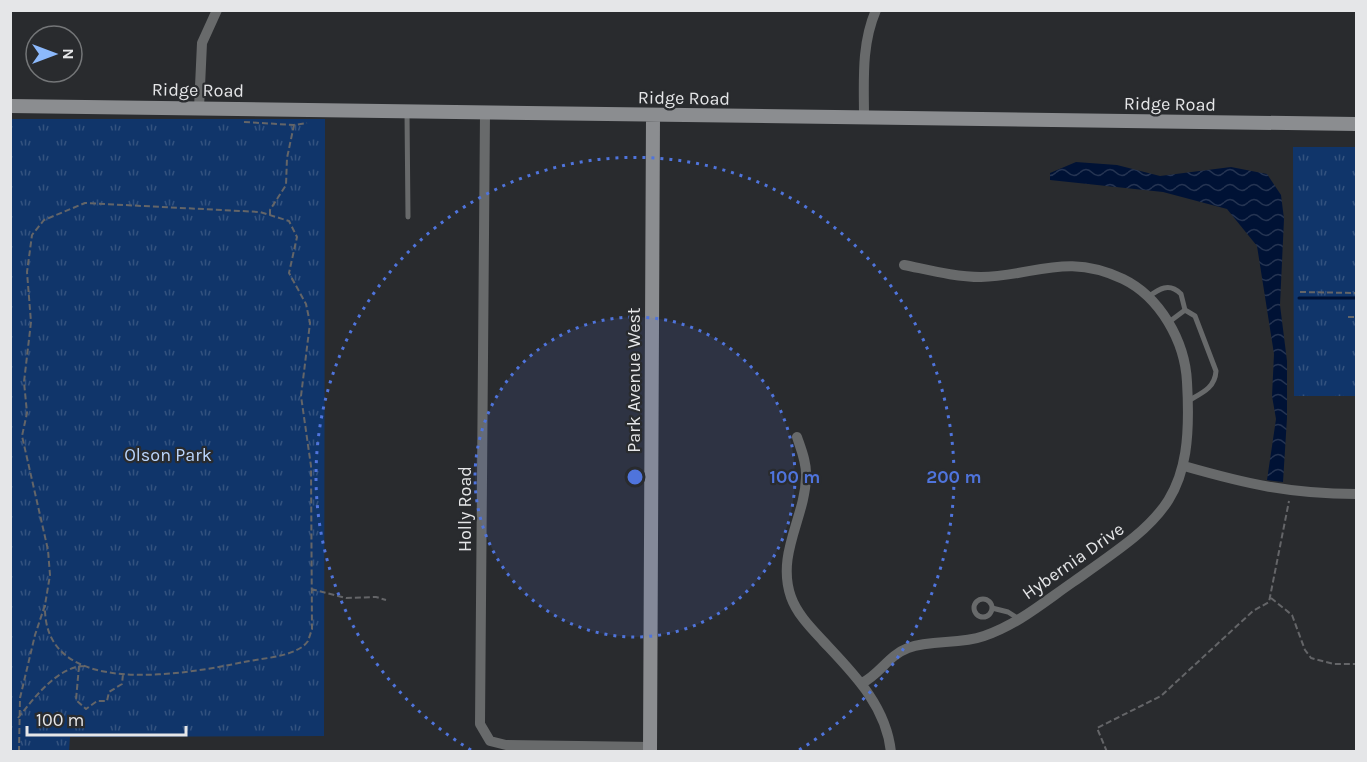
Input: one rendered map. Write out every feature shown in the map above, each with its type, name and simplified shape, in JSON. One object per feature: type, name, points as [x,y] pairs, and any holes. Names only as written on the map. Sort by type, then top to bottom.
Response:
[{"type":"street","points":[[199,108],[202,43],[218,10]]},
{"type":"street","points":[[864,118],[864,64],[868,30],[876,10]]},
{"type":"street","name":"Ridge Road","points":[[10,106],[1356,124]]},
{"type":"street","name":"Holly Road","points":[[485,113],[480,724],[490,741],[506,745],[650,749]]},
{"type":"street","name":"Park Avenue West","points":[[650,749],[653,116]]},
{"type":"street","points":[[904,265],[981,277],[1046,266],[1084,266],[1123,279],[1148,297],[1169,322]]},
{"type":"street","name":"Hybernia Drive","points":[[862,683],[901,651],[911,647],[963,642],[996,632],[1019,619],[1148,526],[1170,498],[1184,466],[1190,423],[1187,374],[1169,322]]},
{"type":"street","points":[[797,437],[806,478],[803,501],[786,560],[788,587],[796,608],[811,628],[862,683],[882,718],[889,742]]},
{"type":"street","points":[[1184,466],[1263,488],[1356,494]]},
{"type":"lane","points":[[407,112],[408,217]]},
{"type":"lane","points":[[1148,297],[1164,287],[1171,287],[1181,294],[1185,310],[1195,316],[1216,371],[1216,380],[1211,387],[1188,401]]},
{"type":"lane","points":[[1169,322],[1185,310]]},
{"type":"lane","points":[[992,608],[1008,612],[1019,619]]},
{"type":"path","points":[[270,215],[286,184],[287,158],[294,125]]},
{"type":"path","points":[[85,203],[270,215],[289,221],[295,232],[296,243],[290,260],[289,273],[306,304],[309,322],[301,396],[310,466],[312,629],[308,642],[301,649],[176,675],[123,674],[88,666],[68,657],[55,644],[45,615],[50,563],[22,436],[27,413],[24,382],[31,322],[27,272],[32,235],[44,220],[85,203]]},
{"type":"path","points":[[1300,292],[1356,293]]},
{"type":"path","points":[[1348,317],[1356,317]]},
{"type":"path","points":[[1107,752],[1097,728],[1161,696],[1182,674],[1271,598],[1286,491]]},
{"type":"path","points":[[311,589],[345,598],[376,597],[386,600]]},
{"type":"path","points":[[1271,598],[1292,615],[1305,650],[1311,658],[1334,664],[1356,664]]},
{"type":"path","points":[[19,752],[18,718],[23,680],[45,605]]},
{"type":"path","points":[[79,666],[76,700],[86,709],[97,701],[107,701],[109,692],[122,684],[123,674]]},
{"type":"path","points":[[18,718],[57,678],[79,666],[88,666]]},
{"type":"green space","name":"Olson Park","points":[[11,119],[325,119],[324,736],[70,737],[69,751],[11,751]]},
{"type":"green space","points":[[1293,147],[1356,147],[1356,396],[1294,396]]},
{"type":"water","points":[[1076,162],[1117,165],[1160,176],[1231,167],[1267,174],[1281,195],[1284,219],[1280,305],[1287,361],[1287,418],[1283,482],[1267,480],[1276,419],[1272,396],[1274,354],[1257,246],[1227,209],[1163,192],[1050,180],[1050,173]]},
{"type":"waterway","points":[[1299,298],[1356,298]]}]
